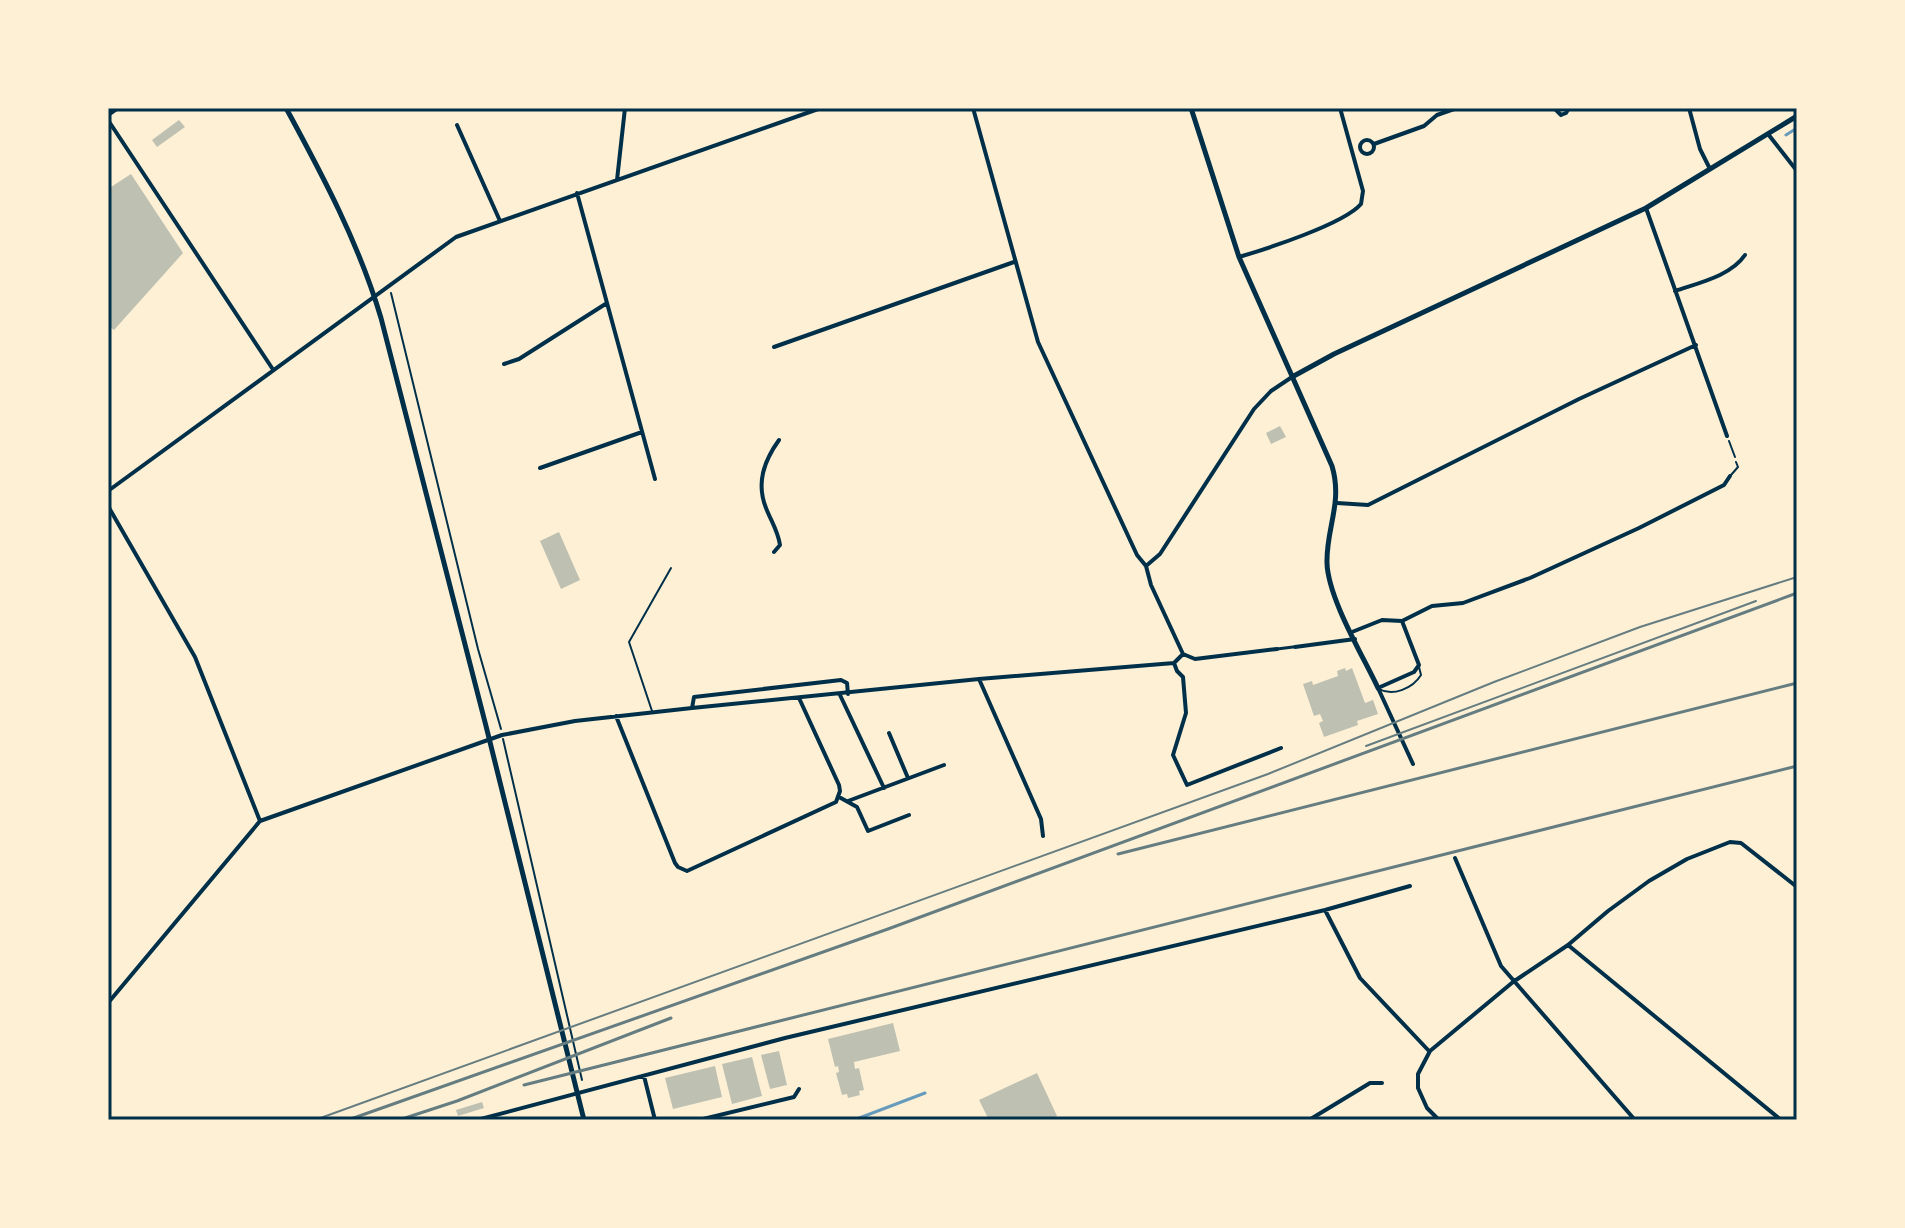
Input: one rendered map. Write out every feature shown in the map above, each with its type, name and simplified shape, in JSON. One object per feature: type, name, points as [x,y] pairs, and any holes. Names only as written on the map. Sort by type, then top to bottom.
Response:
[{"type":"street","points":[[118,108],[108,118],[118,136],[272,369]]},
{"type":"street","points":[[286,108],[343,218],[375,297],[393,358],[584,1120]]},
{"type":"street","points":[[617,180],[625,108]]},
{"type":"street","points":[[108,491],[456,237],[821,108]]},
{"type":"street","points":[[973,108],[1014,262],[1045,360],[1137,555],[1146,566],[1151,585],[1183,654],[1195,659],[1355,639]]},
{"type":"street","points":[[1191,108],[1239,257],[1330,459],[1337,503],[1327,553],[1329,580],[1413,764]]},
{"type":"street","points":[[1239,257],[1284,243],[1357,210],[1364,197],[1340,108]]},
{"type":"street","points":[[1374,144],[1424,126],[1437,115],[1457,108]]},
{"type":"street","points":[[1547,108],[1554,108],[1557,114],[1563,115],[1569,108]]},
{"type":"street","points":[[1689,108],[1700,149],[1710,169]]},
{"type":"street","points":[[1146,566],[1160,554],[1254,409],[1271,391],[1334,354],[1646,208],[1797,116]]},
{"type":"street","points":[[457,125],[500,221]]},
{"type":"street","points":[[1768,134],[1797,171]]},
{"type":"street","points":[[1352,151],[1360,148],[1364,140],[1374,144],[1375,149],[1365,154],[1360,148]]},
{"type":"street","points":[[577,193],[655,479]]},
{"type":"street","points":[[1646,208],[1727,436]]},
{"type":"street","points":[[1675,291],[1723,273],[1741,262],[1745,255]]},
{"type":"street","points":[[774,347],[1014,262]]},
{"type":"street","points":[[504,364],[519,359],[607,303]]},
{"type":"street","points":[[1337,503],[1368,505],[1579,399],[1696,347]]},
{"type":"street","points":[[540,468],[642,432]]},
{"type":"street","points":[[774,552],[780,545],[779,535],[765,507],[761,485],[763,465],[779,440]]},
{"type":"street","points":[[1352,632],[1382,620],[1402,621],[1432,606],[1463,603],[1530,578],[1724,485],[1730,476]]},
{"type":"street","points":[[108,506],[195,657],[260,821]]},
{"type":"street","points":[[1378,688],[1414,672],[1419,665],[1402,621]]},
{"type":"street","points":[[108,1003],[260,821],[489,739],[616,716],[979,679],[1174,663],[1183,654]]},
{"type":"street","points":[[1174,663],[1183,677],[1186,713],[1173,755],[1187,785],[1281,748]]},
{"type":"street","points":[[979,679],[1041,819],[1043,836]]},
{"type":"street","points":[[692,708],[694,697],[841,680],[847,683],[848,694]]},
{"type":"street","points":[[840,695],[884,788]]},
{"type":"street","points":[[616,716],[675,863],[682,870],[692,870],[832,805],[839,797],[839,785],[799,698]]},
{"type":"street","points":[[889,733],[908,779]]},
{"type":"street","points":[[848,801],[944,765]]},
{"type":"street","points":[[839,797],[857,807],[868,831],[909,815]]},
{"type":"street","points":[[1439,1120],[1427,1108],[1418,1088],[1418,1074],[1430,1051],[1513,982],[1568,945],[1649,881],[1687,859],[1730,842],[1741,843],[1797,887]]},
{"type":"street","points":[[1455,858],[1495,954],[1513,982],[1635,1120]]},
{"type":"street","points":[[477,1120],[799,1034],[1325,910],[1410,886]]},
{"type":"street","points":[[1325,910],[1360,978],[1430,1051]]},
{"type":"street","points":[[1568,945],[1781,1120]]},
{"type":"street","points":[[644,1075],[655,1120]]},
{"type":"street","points":[[1309,1120],[1370,1083],[1382,1083]]},
{"type":"street","points":[[699,1120],[794,1097],[799,1089]]},
{"type":"lane","points":[[1730,476],[1738,467],[1736,462]]},
{"type":"lane","points":[[652,713],[629,642],[671,568]]},
{"type":"lane","points":[[1378,688],[1391,693],[1412,685],[1421,675],[1419,665]]},
{"type":"path","points":[[390,291],[502,735],[584,1087]]},
{"type":"path","points":[[1727,436],[1736,462]]},
{"type":"building","points":[[179,120],[185,127],[157,147],[152,140]]},
{"type":"building","points":[[131,174],[183,253],[114,330],[108,326],[108,189]]},
{"type":"building","points":[[1280,426],[1286,437],[1271,444],[1266,433]]},
{"type":"building","points":[[559,532],[580,580],[561,589],[540,541]]},
{"type":"building","points":[[1345,668],[1346,671],[1352,668],[1365,703],[1373,700],[1378,714],[1324,737],[1319,723],[1323,721],[1320,714],[1314,716],[1303,684],[1312,681],[1313,685],[1338,676],[1337,671]]},
{"type":"building","points":[[893,1023],[900,1051],[854,1062],[855,1069],[859,1068],[864,1090],[859,1091],[860,1095],[848,1098],[847,1094],[842,1095],[836,1073],[839,1072],[838,1066],[835,1067],[828,1039]]},
{"type":"building","points":[[779,1051],[787,1085],[770,1089],[761,1055]]},
{"type":"building","points":[[752,1057],[762,1096],[732,1104],[722,1064]]},
{"type":"building","points":[[715,1066],[722,1097],[673,1109],[665,1078]]},
{"type":"building","points":[[1037,1073],[1057,1116],[1049,1120],[989,1120],[979,1100]]},
{"type":"building","points":[[482,1102],[484,1108],[458,1116],[456,1110]]},
{"type":"waterway","points":[[1786,135],[1797,128]]},
{"type":"waterway","points":[[854,1120],[925,1093]]},
{"type":"tram line","points":[[315,1120],[1268,774],[1494,682],[1640,627],[1797,577]]},
{"type":"tram line","points":[[1366,746],[1756,601]]},
{"type":"railway","points":[[348,1120],[888,929],[1797,593]]},
{"type":"railway","points":[[1118,854],[1797,683]]},
{"type":"railway","points":[[524,1085],[1797,766]]},
{"type":"railway","points":[[399,1120],[457,1101],[671,1018]]}]
